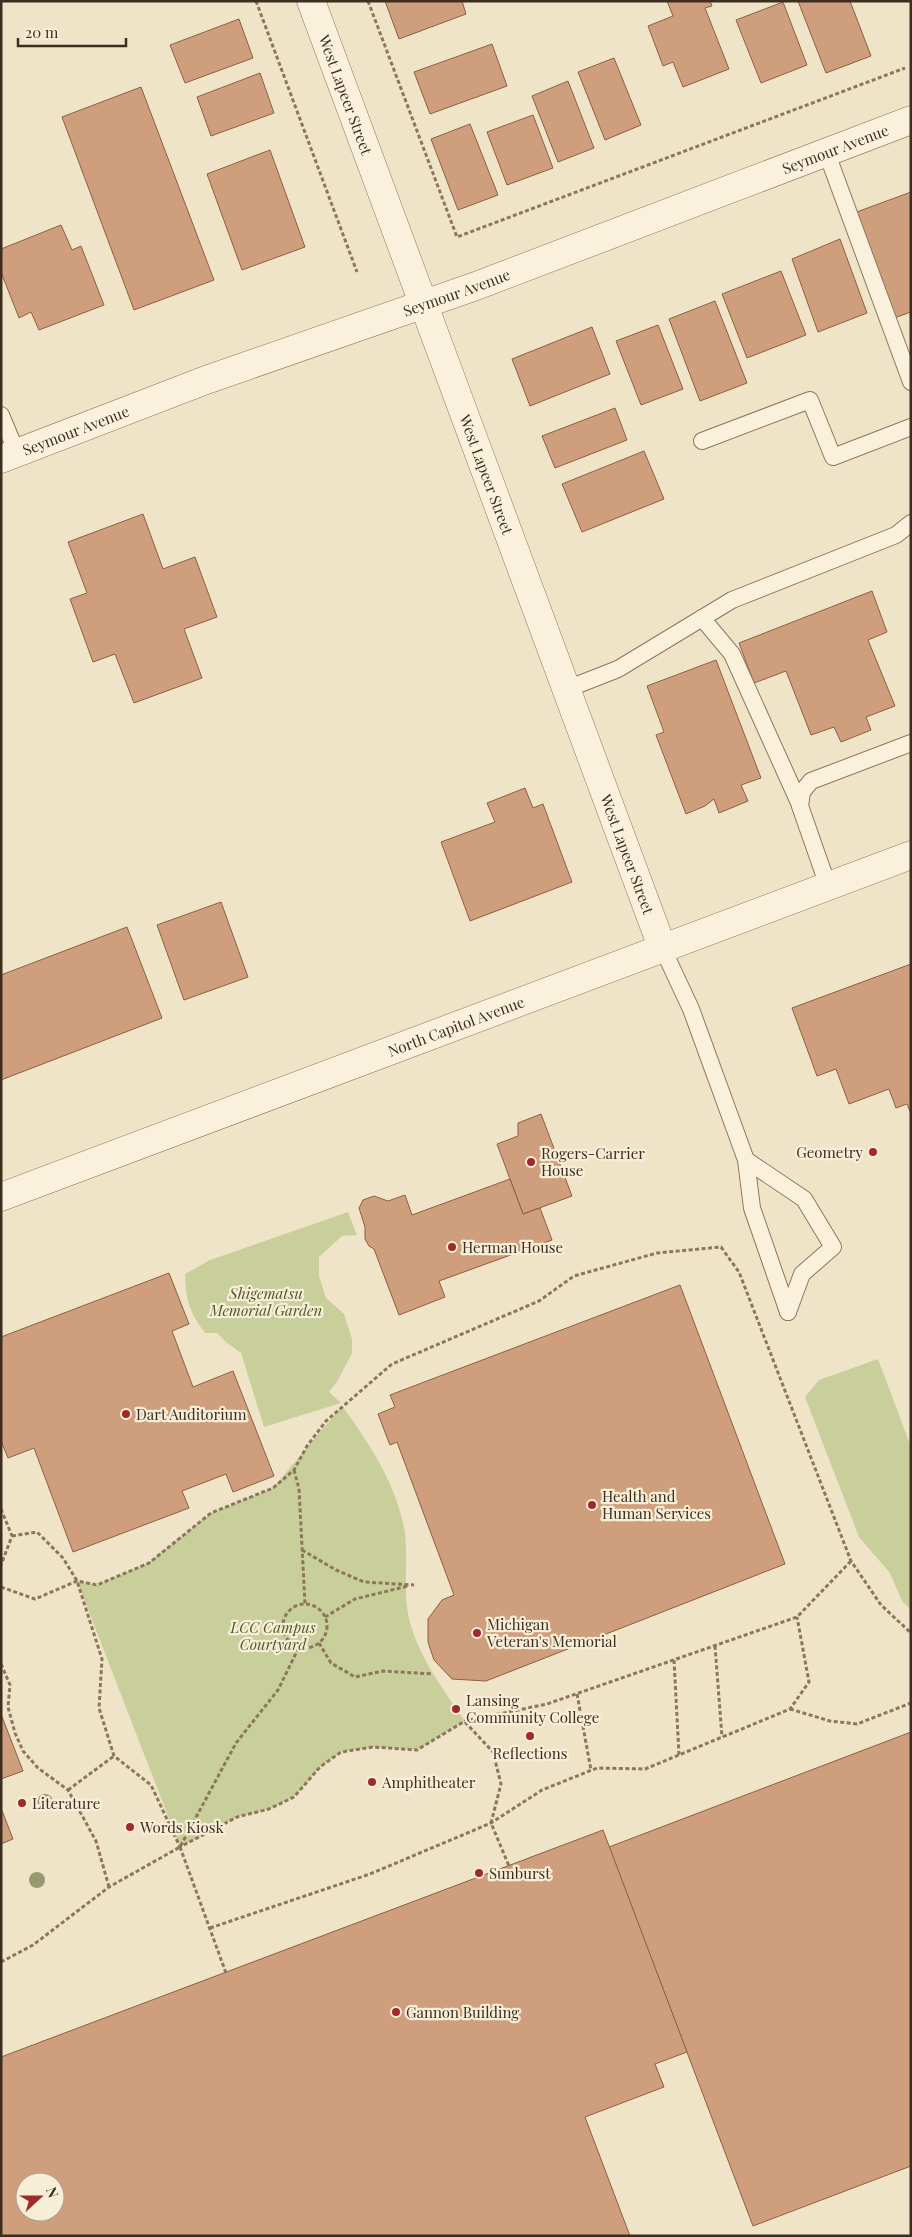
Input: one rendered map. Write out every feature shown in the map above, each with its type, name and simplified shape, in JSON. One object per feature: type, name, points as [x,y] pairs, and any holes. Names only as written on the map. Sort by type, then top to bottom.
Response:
[{"type":"street","name":"West Lapeer Street","points":[[311,1],[662,947]]},
{"type":"street","name":"Seymour Avenue","points":[[9,456],[206,380],[476,286],[911,120]]},
{"type":"street","name":"North Capitol Avenue","points":[[1,1197],[911,855]]},
{"type":"lane","points":[[826,151],[911,382]]},
{"type":"lane","points":[[702,441],[810,400],[833,457],[911,427]]},
{"type":"lane","points":[[1,416],[9,456]]},
{"type":"lane","points":[[567,689],[618,668],[732,600],[896,535],[911,523]]},
{"type":"lane","points":[[702,618],[732,654],[800,806],[828,886]]},
{"type":"lane","points":[[800,806],[802,792],[811,781],[911,743]]},
{"type":"lane","points":[[662,947],[691,1010],[746,1160],[752,1208],[788,1312],[802,1274],[833,1247],[804,1199],[746,1160]]},
{"type":"path","points":[[256,1],[357,272]]},
{"type":"path","points":[[368,1],[457,237],[905,68]]},
{"type":"path","points":[[1,1587],[35,1599],[76,1581],[97,1586],[148,1563],[211,1514],[273,1488],[294,1470],[307,1446],[326,1421],[370,1381],[392,1364],[539,1301],[574,1276],[657,1253],[721,1247],[739,1272],[851,1561],[881,1605],[911,1633]]},
{"type":"path","points":[[294,1470],[299,1490],[305,1604]]},
{"type":"path","points":[[1,1509],[12,1536],[1,1565]]},
{"type":"path","points":[[12,1536],[37,1532],[63,1558],[76,1581],[102,1659],[99,1708],[114,1756],[150,1785],[180,1847],[226,1972]]},
{"type":"path","points":[[302,1550],[336,1570],[364,1582],[414,1585],[355,1599],[326,1617]]},
{"type":"path","points":[[1,1962],[34,1945],[109,1887],[180,1847],[237,1817],[269,1809],[294,1797],[320,1766],[342,1752],[372,1747],[417,1750],[465,1721],[547,1704],[797,1617],[851,1561]]},
{"type":"path","points":[[305,1604],[317,1607],[326,1617],[326,1632],[319,1643],[305,1648],[299,1647],[287,1639],[283,1626],[284,1619],[292,1608],[305,1604]]},
{"type":"path","points":[[210,1928],[370,1874],[491,1823],[542,1790],[591,1770],[597,1768],[645,1769],[790,1709],[809,1682],[797,1617]]},
{"type":"path","points":[[319,1643],[331,1663],[355,1677],[384,1671],[433,1674]]},
{"type":"path","points":[[715,1646],[722,1737]]},
{"type":"path","points":[[180,1847],[236,1743],[278,1690],[299,1647]]},
{"type":"path","points":[[674,1660],[679,1755]]},
{"type":"path","points":[[1,1664],[10,1684],[8,1707],[14,1733],[23,1751],[38,1768],[68,1790],[96,1841],[109,1887]]},
{"type":"path","points":[[576,1694],[591,1770]]},
{"type":"path","points":[[790,1709],[830,1721],[857,1724],[911,1703]]},
{"type":"path","points":[[465,1721],[493,1752],[501,1784],[491,1823],[509,1866]]},
{"type":"path","points":[[68,1790],[114,1756]]},
{"type":"green space","name":"Shigematsu Memorial Garden","points":[[348,1212],[357,1235],[342,1236],[319,1257],[319,1276],[326,1298],[344,1314],[352,1339],[352,1353],[338,1380],[329,1392],[341,1403],[264,1427],[241,1353],[217,1333],[205,1333],[189,1305],[185,1274],[210,1260]]},
{"type":"green space","points":[[878,1359],[911,1447],[911,1610],[902,1601],[890,1573],[859,1537],[805,1397],[819,1380]]},
{"type":"green space","name":"LCC Campus Courtyard","points":[[342,1406],[380,1464],[400,1511],[406,1548],[408,1614],[417,1643],[431,1670],[465,1721],[417,1750],[373,1747],[341,1752],[320,1767],[294,1797],[269,1809],[237,1817],[180,1847],[77,1581],[97,1585],[148,1563],[211,1513],[273,1488]]},
{"type":"building","points":[[385,1],[462,1],[466,14],[399,39]]},
{"type":"building","points":[[667,1],[710,1],[712,6],[705,8],[729,69],[683,87],[673,62],[663,66],[648,26],[673,16]]},
{"type":"building","points":[[798,1],[850,1],[871,56],[826,73]]},
{"type":"building","points":[[783,2],[807,65],[761,83],[736,20]]},
{"type":"building","points":[[239,19],[253,58],[185,83],[170,45]]},
{"type":"building","points":[[492,44],[507,86],[430,114],[414,72]]},
{"type":"building","points":[[614,58],[641,125],[605,140],[578,72]]},
{"type":"building","points":[[260,73],[274,113],[211,136],[197,97]]},
{"type":"building","points":[[568,81],[594,148],[558,162],[532,96]]},
{"type":"building","points":[[141,87],[214,280],[134,310],[62,117]]},
{"type":"building","points":[[533,115],[553,168],[507,185],[487,132]]},
{"type":"building","points":[[470,124],[498,195],[458,210],[431,139]]},
{"type":"building","points":[[270,150],[305,247],[242,270],[207,174]]},
{"type":"building","points":[[911,192],[911,312],[894,318],[854,213]]},
{"type":"building","points":[[61,225],[72,250],[81,246],[104,305],[39,330],[31,312],[19,318],[1,272],[1,249]]},
{"type":"building","points":[[840,239],[867,313],[818,332],[792,259]]},
{"type":"building","points":[[781,271],[806,335],[747,358],[722,294]]},
{"type":"building","points":[[715,301],[747,383],[700,401],[669,319]]},
{"type":"building","points":[[658,325],[683,389],[641,405],[616,341]]},
{"type":"building","points":[[592,327],[610,374],[530,406],[512,359]]},
{"type":"building","points":[[615,408],[627,440],[555,468],[542,436]]},
{"type":"building","points":[[644,451],[664,499],[582,532],[562,484]]},
{"type":"building","points":[[143,514],[163,569],[195,557],[217,617],[184,629],[202,678],[134,703],[115,654],[93,662],[70,599],[87,593],[68,542]]},
{"type":"building","points":[[872,591],[887,632],[868,640],[895,706],[866,717],[871,730],[841,742],[834,727],[811,735],[786,671],[754,683],[739,643]]},
{"type":"building","points":[[716,660],[761,778],[741,785],[748,801],[719,813],[714,799],[705,806],[686,814],[656,735],[664,732],[647,686]]},
{"type":"building","points":[[525,788],[533,808],[543,804],[572,882],[470,921],[441,842],[495,822],[487,803]]},
{"type":"building","points":[[221,902],[248,977],[184,1000],[157,925]]},
{"type":"building","points":[[127,927],[162,1018],[1,1080],[1,975]]},
{"type":"building","points":[[911,964],[911,1114],[907,1104],[896,1108],[889,1089],[849,1104],[836,1069],[817,1076],[792,1008]]},
{"type":"building","name":"Rogers-Carrier House","points":[[541,1114],[572,1196],[523,1214],[497,1144],[518,1136],[518,1123]]},
{"type":"building","name":"Herman House","points":[[510,1179],[523,1214],[540,1208],[552,1240],[439,1281],[445,1297],[399,1315],[374,1249],[369,1246],[365,1239],[365,1227],[359,1208],[363,1200],[374,1196],[388,1201],[405,1195],[412,1215]]},
{"type":"building","name":"Dart Auditorium","points":[[169,1273],[189,1324],[172,1331],[193,1387],[233,1371],[274,1476],[233,1492],[226,1474],[182,1491],[189,1508],[73,1552],[34,1448],[8,1458],[1,1441],[1,1337]]},
{"type":"building","name":"Health and Human Services","points":[[680,1285],[785,1564],[486,1681],[452,1679],[434,1660],[428,1642],[428,1619],[442,1600],[454,1595],[397,1442],[390,1445],[378,1414],[395,1407],[390,1395]]},
{"type":"building","points":[[1,1714],[23,1771],[1,1779]]},
{"type":"building","points":[[911,1732],[911,2166],[753,2226],[609,1847]]},
{"type":"building","points":[[1,1808],[13,1839],[1,1844]]},
{"type":"building","name":"Gannon Building","points":[[603,1830],[687,2052],[655,2064],[664,2087],[585,2117],[630,2236],[1,2236],[1,2057]]},
{"type":"place","name":"Geometry","points":[[873,1152]]},
{"type":"place","name":"Rogers-Carrier House","points":[[531,1162]]},
{"type":"place","name":"Herman House","points":[[452,1247]]},
{"type":"place","name":"Dart Auditorium","points":[[126,1414]]},
{"type":"place","name":"Health and Human Services","points":[[592,1505]]},
{"type":"place","name":"Michigan Veteran's Memorial","points":[[477,1633]]},
{"type":"place","name":"Lansing Community College","points":[[456,1709]]},
{"type":"place","name":"Reflections","points":[[530,1736]]},
{"type":"place","name":"Amphitheater","points":[[372,1782]]},
{"type":"place","name":"Literature","points":[[22,1803]]},
{"type":"place","name":"Words Kiosk","points":[[130,1827]]},
{"type":"place","name":"Sunburst","points":[[479,1873]]},
{"type":"place","name":"Gannon Building","points":[[396,2012]]}]
